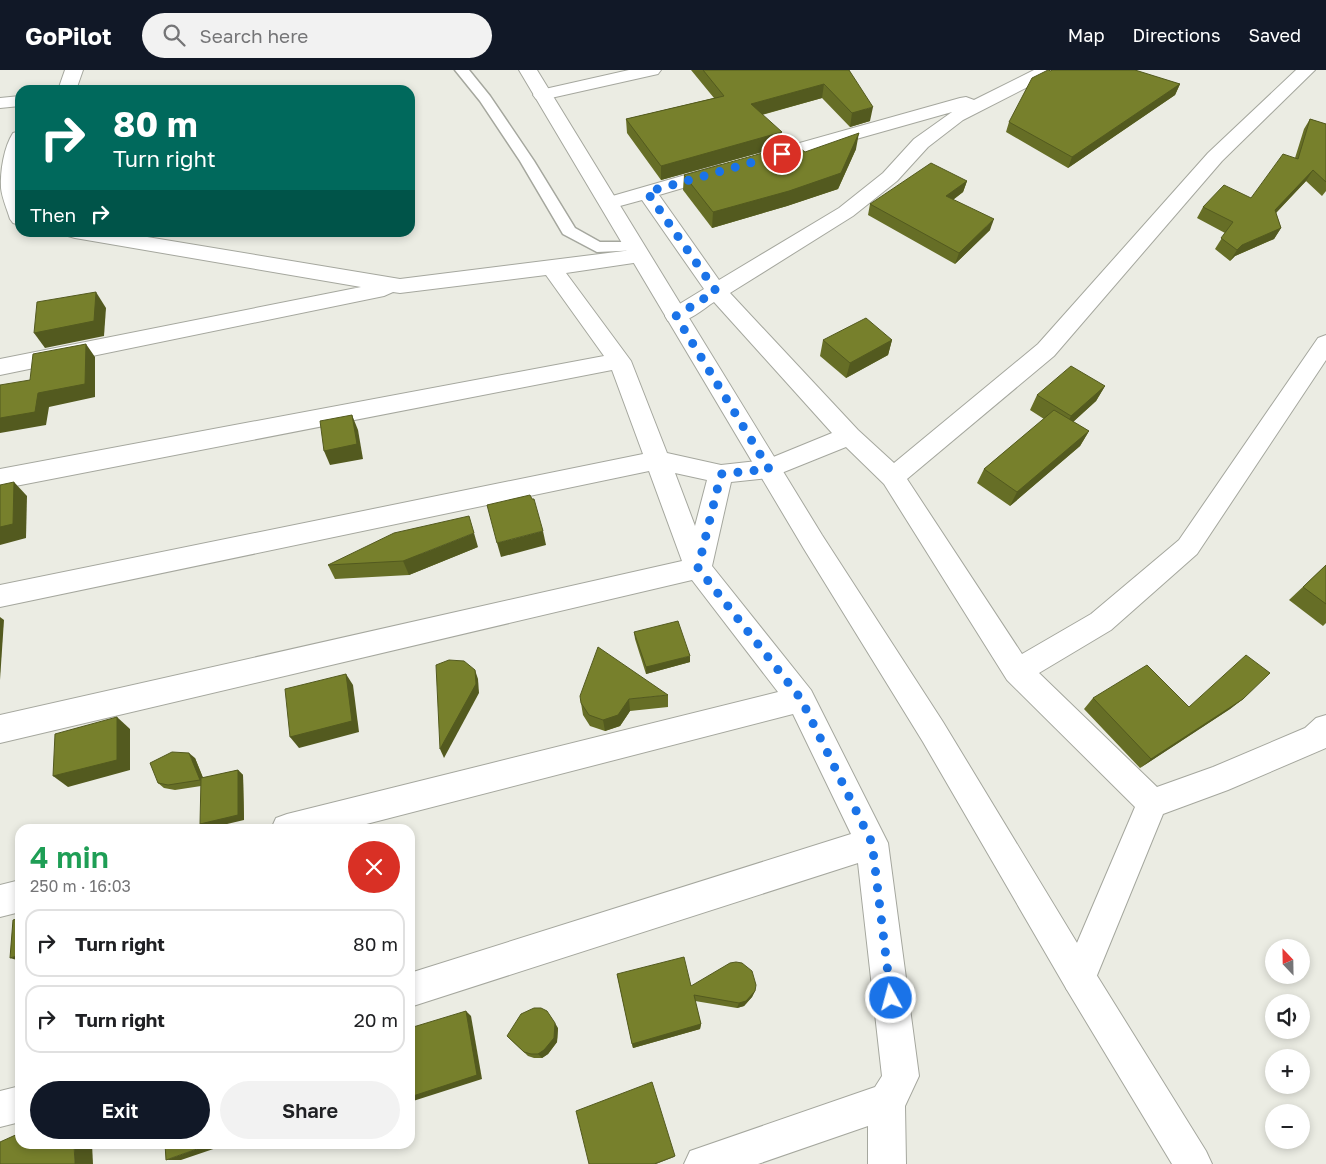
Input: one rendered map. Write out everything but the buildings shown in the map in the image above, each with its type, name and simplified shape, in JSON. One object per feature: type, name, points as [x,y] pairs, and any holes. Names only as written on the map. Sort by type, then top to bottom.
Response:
[{"type":"street","points":[[69,85],[74,70]]},
{"type":"street","points":[[528,70],[813,542],[933,732],[1192,1164]]},
{"type":"street","points":[[542,95],[652,70]]},
{"type":"street","points":[[676,316],[846,212],[890,177],[921,143],[957,116],[1047,70]]},
{"type":"street","points":[[893,476],[1046,350],[1215,156],[1306,70]]},
{"type":"street","points":[[609,203],[1012,89]]},
{"type":"street","points":[[0,104],[15,102]]},
{"type":"street","points":[[15,145],[7,159],[15,202]]},
{"type":"street","points":[[647,192],[716,291],[849,436],[893,476],[1017,671],[1152,803]]},
{"type":"street","points":[[0,227],[15,225]]},
{"type":"street","points":[[105,237],[400,286]]},
{"type":"street","points":[[0,367],[400,286],[552,268],[638,251]]},
{"type":"street","points":[[552,268],[620,361],[698,568],[801,699],[872,843],[901,1076],[896,1089],[887,1101],[703,1164]]},
{"type":"street","points":[[1017,671],[1101,622],[1188,547],[1326,343]]},
{"type":"street","points":[[0,479],[620,361]]},
{"type":"street","points":[[0,596],[656,460],[721,474],[769,469],[849,436]]},
{"type":"street","points":[[698,568],[721,474]]},
{"type":"street","points":[[0,728],[698,568]]},
{"type":"street","points":[[307,824],[801,699]]},
{"type":"street","points":[[1079,978],[1152,803],[1217,780],[1316,738],[1326,728]]},
{"type":"street","points":[[415,988],[872,843]]},
{"type":"street","points":[[0,901],[15,897]]},
{"type":"street","points":[[887,1101],[887,1164]]},
{"type":"street","points":[[0,1109],[15,1105]]},
{"type":"lane","points":[[462,70],[486,100],[527,161],[569,231],[597,247],[638,251]]},
{"type":"route","points":[[782,154],[647,192],[716,291],[676,316],[769,469],[721,474],[698,568],[801,699],[872,843],[891,998]]}]
